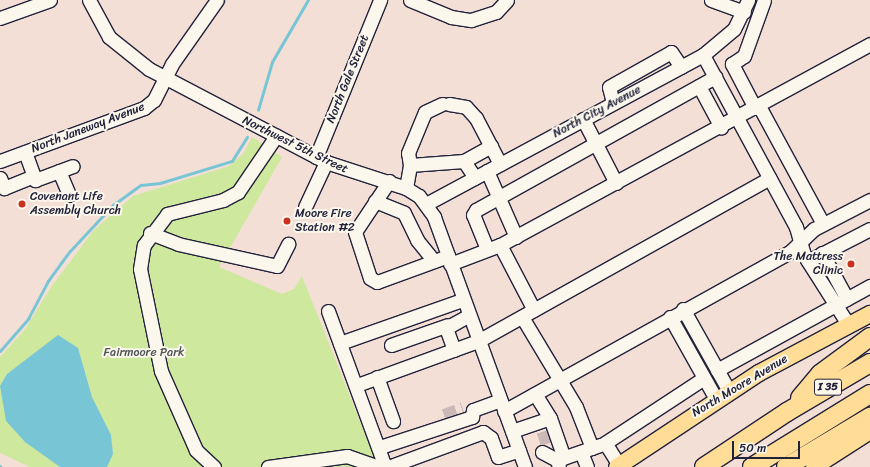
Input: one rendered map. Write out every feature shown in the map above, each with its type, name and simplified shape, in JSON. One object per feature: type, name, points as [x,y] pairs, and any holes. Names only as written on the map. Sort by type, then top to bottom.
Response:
[{"type":"highway","points":[[787,412],[820,374],[870,338]]},
{"type":"highway","name":"I 35","points":[[704,467],[787,412],[870,363]]},
{"type":"highway","name":"I 35","points":[[752,467],[870,394]]},
{"type":"highway","points":[[786,467],[870,417]]},
{"type":"main road","name":"North Moore Avenue","points":[[618,466],[722,395],[848,324],[870,314]]},
{"type":"main road","points":[[816,466],[870,431]]},
{"type":"street","points":[[0,18],[50,0]]},
{"type":"street","name":"Northwest 5th Street","points":[[89,0],[100,25],[118,48],[165,78],[321,160],[389,181],[406,188],[426,204],[449,260],[462,300],[525,467]]},
{"type":"street","name":"North Janeway Avenue","points":[[0,161],[144,108],[154,100],[165,78],[217,0]]},
{"type":"street","name":"North Gale Street","points":[[305,207],[380,0]]},
{"type":"street","points":[[410,0],[451,17],[471,20],[496,12],[507,0]]},
{"type":"street","points":[[711,0],[746,6]]},
{"type":"street","points":[[764,0],[744,56],[732,64],[823,224]]},
{"type":"street","name":"North City Avenue","points":[[426,204],[703,55],[728,37],[746,6]]},
{"type":"street","points":[[389,181],[375,201],[355,238],[370,278],[377,282],[434,261],[449,260],[494,247],[516,237],[722,126],[740,123],[757,107],[870,44]]},
{"type":"street","points":[[613,103],[609,86],[671,52],[681,67]]},
{"type":"street","points":[[703,55],[802,240],[808,262],[843,302]]},
{"type":"street","points":[[534,310],[473,215],[501,196],[715,77]]},
{"type":"street","points":[[699,86],[722,126]]},
{"type":"street","points":[[406,188],[410,165],[408,153],[424,112],[446,104],[466,107],[476,118],[500,164]]},
{"type":"street","points":[[583,119],[616,183]]},
{"type":"street","points":[[214,467],[196,450],[184,428],[151,336],[140,269],[144,245],[150,233],[167,214],[223,200],[238,192],[276,136]]},
{"type":"street","points":[[410,165],[464,161],[491,146]]},
{"type":"street","points":[[25,152],[35,180],[73,166]]},
{"type":"street","points":[[464,161],[475,178]]},
{"type":"street","points":[[59,171],[68,195]]},
{"type":"street","points":[[487,171],[501,196],[516,237]]},
{"type":"street","points":[[0,178],[4,188],[34,176]]},
{"type":"street","points":[[356,385],[478,341],[770,178]]},
{"type":"street","points":[[380,447],[442,421],[472,417],[468,409],[502,406],[535,394],[683,308],[790,252],[802,240],[823,224],[870,200]]},
{"type":"street","points":[[375,201],[404,213],[417,240],[434,261]]},
{"type":"street","points":[[808,262],[822,253],[870,229]]},
{"type":"street","points":[[150,233],[178,244],[277,266],[288,244]]},
{"type":"street","points":[[822,253],[843,302],[848,324]]},
{"type":"street","points":[[717,370],[870,286]]},
{"type":"street","points":[[340,343],[462,300]]},
{"type":"street","points":[[683,308],[717,370],[722,395]]},
{"type":"street","points":[[328,311],[387,467],[483,432],[491,438],[498,462],[519,450]]},
{"type":"street","points":[[391,345],[448,325],[468,316]]},
{"type":"street","points":[[670,316],[704,378],[722,395]]},
{"type":"street","points":[[522,317],[559,381],[576,407],[586,450],[587,467]]},
{"type":"street","points":[[448,325],[454,350]]},
{"type":"street","points":[[377,377],[393,421]]},
{"type":"street","points":[[535,394],[540,425],[554,458],[586,450],[605,443],[704,378]]},
{"type":"street","points":[[512,431],[540,425]]},
{"type":"street","points":[[605,443],[618,466]]},
{"type":"street","points":[[268,467],[354,456],[379,467]]},
{"type":"green space","name":"Fairmoore Park","points":[[252,137],[282,157],[219,267],[282,294],[294,289],[302,276],[378,467],[30,467],[0,453],[0,357],[26,328],[51,287],[94,230],[133,196],[229,166],[243,154]]},
{"type":"water","points":[[58,335],[78,348],[92,397],[111,435],[113,454],[107,467],[60,467],[25,442],[6,421],[0,386],[7,374]]},
{"type":"waterway","points":[[258,110],[272,62],[308,0]]},
{"type":"waterway","points":[[0,351],[28,319],[48,281],[70,251],[113,205],[141,185],[160,183],[232,161],[247,137]]},
{"type":"tunnel","points":[[444,415],[463,408]]},
{"type":"tunnel","points":[[543,431],[549,449]]},
{"type":"place","name":"Covenant Life Assembly Church","points":[[22,204]]},
{"type":"place","name":"Moore Fire Station #2","points":[[287,221]]},
{"type":"place","name":"The Mattress Clinic","points":[[851,264]]}]
